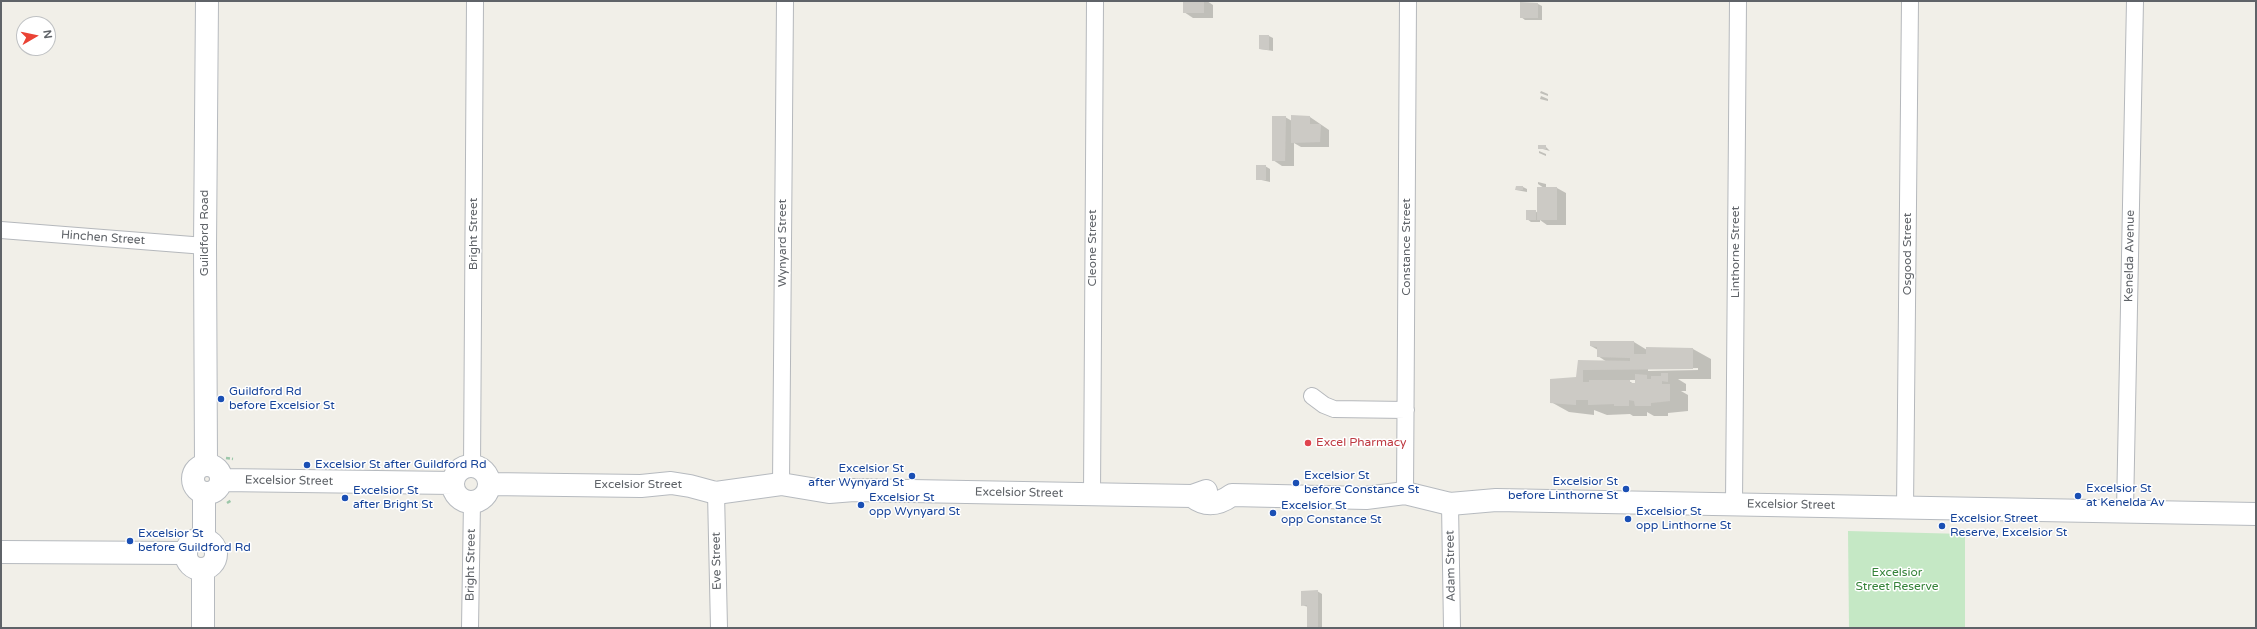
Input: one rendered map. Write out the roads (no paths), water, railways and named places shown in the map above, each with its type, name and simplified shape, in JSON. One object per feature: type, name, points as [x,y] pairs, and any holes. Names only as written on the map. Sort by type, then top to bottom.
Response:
[{"type":"street","name":"Guildford Road","points":[[206,464],[205,246],[207,1]]},
{"type":"street","name":"Bright Street","points":[[472,467],[475,1]]},
{"type":"street","name":"Wynyard Street","points":[[781,484],[786,1]]},
{"type":"street","name":"Cleone Street","points":[[1092,494],[1096,1]]},
{"type":"street","name":"Constance Street","points":[[1405,493],[1408,1]]},
{"type":"street","name":"Linthorne Street","points":[[1734,503],[1738,1]]},
{"type":"street","name":"Osgood Street","points":[[1905,508],[1910,1]]},
{"type":"street","name":"Kenelda Avenue","points":[[2125,511],[2135,1]]},
{"type":"street","name":"Hinchen Street","points":[[1,230],[205,246]]},
{"type":"street","points":[[1312,396],[1324,405],[1334,409],[1406,410]]},
{"type":"street","points":[[206,464],[217,468],[222,480],[214,492],[204,493],[194,485],[193,476],[197,468],[206,464]]},
{"type":"street","points":[[472,467],[484,472],[489,484],[484,497],[472,502],[462,500],[458,497],[453,483],[459,471],[472,467]]},
{"type":"street","name":"Excelsior Street","points":[[222,480],[453,483]]},
{"type":"street","name":"Excelsior Street","points":[[489,484],[641,486],[671,484],[690,486],[716,493],[781,484],[829,492],[854,490],[1192,496],[1212,489],[1222,488],[1232,495],[1366,498],[1405,493],[1450,504],[1496,500],[1734,503],[1905,508],[2256,514]]},
{"type":"street","points":[[204,493],[204,539]]},
{"type":"street","name":"Eve Street","points":[[716,493],[719,628]]},
{"type":"street","name":"Bright Street","points":[[470,628],[472,502]]},
{"type":"street","name":"Adam Street","points":[[1450,504],[1452,628]]},
{"type":"street","points":[[204,539],[213,545],[216,555],[212,564],[203,569],[191,566],[185,553],[194,540],[204,539]]},
{"type":"street","points":[[1,552],[185,553]]},
{"type":"street","points":[[203,569],[203,628]]},
{"type":"place","name":"Guildford Rd before Excelsior St","points":[[221,399]]},
{"type":"place","name":"Excel Pharmacy","points":[[1308,443]]},
{"type":"place","name":"Excelsior St after Guildford Rd","points":[[307,465]]},
{"type":"place","name":"Excelsior St after Wynyard St","points":[[912,476]]},
{"type":"place","name":"Excelsior St before Constance St","points":[[1296,483]]},
{"type":"place","name":"Excelsior St before Linthorne St","points":[[1626,489]]},
{"type":"place","name":"Excelsior St at Kenelda Av","points":[[2078,496]]},
{"type":"place","name":"Excelsior St after Bright St","points":[[345,498]]},
{"type":"place","name":"Excelsior St opp Wynyard St","points":[[861,505]]},
{"type":"place","name":"Excelsior St opp Constance St","points":[[1273,513]]},
{"type":"place","name":"Excelsior St opp Linthorne St","points":[[1628,519]]},
{"type":"place","name":"Excelsior Street Reserve, Excelsior St","points":[[1942,526]]},
{"type":"place","name":"Excelsior St before Guildford Rd","points":[[130,541]]},
{"type":"park label","name":"Excelsior Street Reserve","points":[[1897,580]]}]
